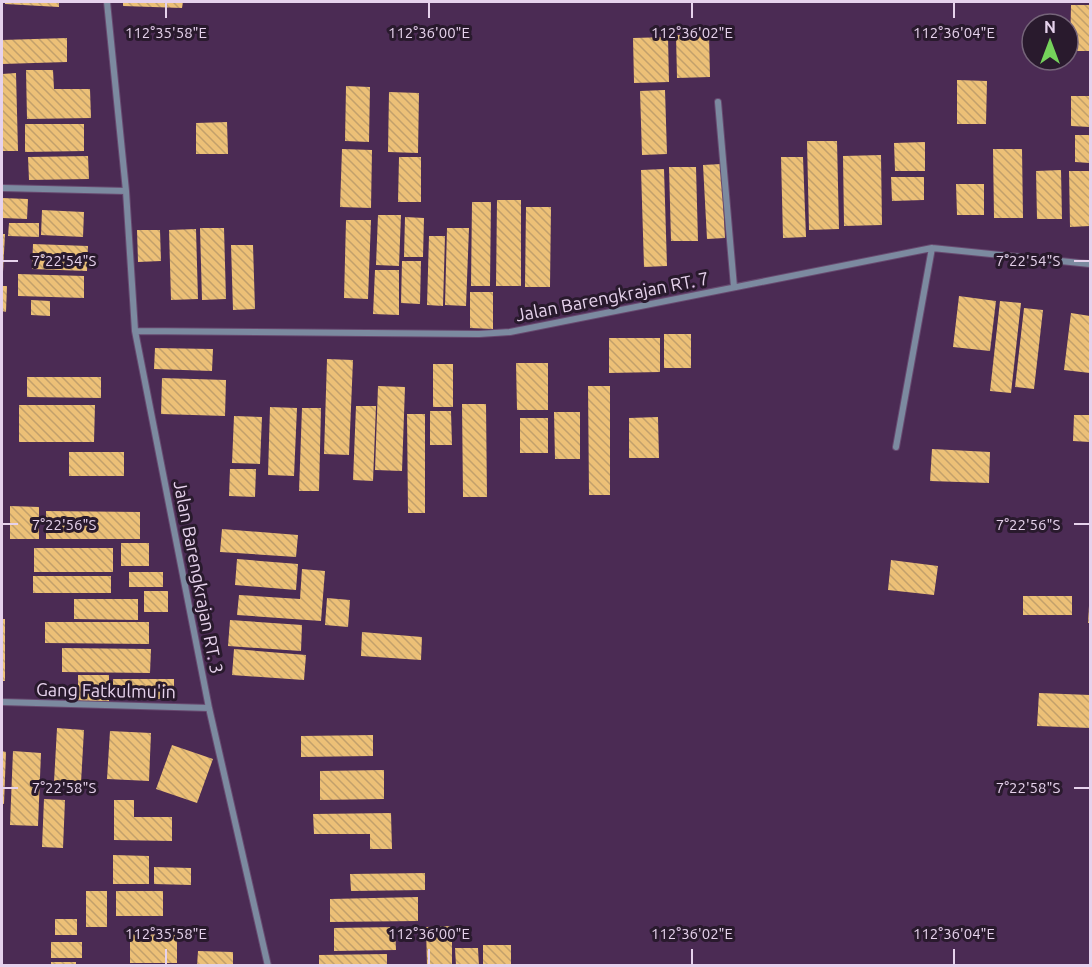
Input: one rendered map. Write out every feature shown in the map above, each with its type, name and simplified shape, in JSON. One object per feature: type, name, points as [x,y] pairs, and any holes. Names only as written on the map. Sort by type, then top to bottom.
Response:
[{"type":"street","name":"Jalan Barengkrajan RT. 3","points":[[107,2],[126,191],[135,331],[209,708],[268,966]]},
{"type":"street","points":[[718,102],[734,287]]},
{"type":"street","points":[[2,188],[126,191]]},
{"type":"street","points":[[896,447],[932,248]]},
{"type":"street","name":"Jalan Barengkrajan RT. 7","points":[[135,331],[500,333],[932,248],[1090,264]]},
{"type":"street","name":"Gang Fatkulmu'in","points":[[2,702],[209,708]]},
{"type":"building","points":[[5,2],[59,2],[59,7],[5,4]]},
{"type":"building","points":[[123,2],[183,2],[182,8],[123,6]]},
{"type":"building","points":[[1071,5],[1090,5],[1090,51],[1080,51],[1080,12],[1071,12]]},
{"type":"building","points":[[709,34],[710,77],[677,78],[676,35]]},
{"type":"building","points":[[668,37],[669,82],[634,83],[633,38]]},
{"type":"building","points":[[67,38],[67,62],[2,64],[2,40]]},
{"type":"building","points":[[26,70],[53,70],[54,89],[90,89],[91,118],[27,119]]},
{"type":"building","points":[[16,73],[18,151],[2,151],[2,74]]},
{"type":"building","points":[[957,80],[987,81],[986,124],[957,124]]},
{"type":"building","points":[[346,86],[370,87],[369,142],[345,141]]},
{"type":"building","points":[[665,90],[667,154],[642,155],[640,91]]},
{"type":"building","points":[[389,92],[419,93],[418,153],[388,152]]},
{"type":"building","points":[[1071,96],[1090,96],[1090,127],[1071,126]]},
{"type":"building","points":[[227,122],[228,154],[196,154],[196,123]]},
{"type":"building","points":[[25,124],[84,124],[84,151],[25,152]]},
{"type":"building","points":[[1075,135],[1090,135],[1090,163],[1075,162]]},
{"type":"building","points":[[807,141],[837,141],[839,229],[809,230]]},
{"type":"building","points":[[925,142],[925,171],[895,171],[894,143]]},
{"type":"building","points":[[342,149],[372,150],[371,208],[340,207]]},
{"type":"building","points":[[993,149],[1022,149],[1023,218],[994,218]]},
{"type":"building","points":[[881,155],[882,225],[844,226],[843,156]]},
{"type":"building","points":[[88,156],[89,179],[29,180],[28,157]]},
{"type":"building","points":[[399,157],[421,157],[421,202],[398,202]]},
{"type":"building","points":[[781,157],[803,157],[806,237],[783,238]]},
{"type":"building","points":[[721,164],[725,238],[707,239],[703,165]]},
{"type":"building","points":[[669,167],[696,167],[698,241],[671,241]]},
{"type":"building","points":[[664,169],[667,266],[644,267],[641,170]]},
{"type":"building","points":[[1061,170],[1062,219],[1037,219],[1036,171]]},
{"type":"building","points":[[1069,171],[1090,171],[1090,226],[1070,227]]},
{"type":"building","points":[[891,177],[924,177],[924,200],[892,201]]},
{"type":"building","points":[[956,184],[984,184],[984,215],[957,215]]},
{"type":"building","points":[[2,198],[28,199],[27,219],[2,218]]},
{"type":"building","points":[[497,200],[521,200],[521,286],[496,286]]},
{"type":"building","points":[[472,202],[491,202],[490,286],[471,286]]},
{"type":"building","points":[[526,207],[551,207],[550,287],[525,287]]},
{"type":"building","points":[[42,210],[84,212],[83,237],[41,235]]},
{"type":"building","points":[[378,215],[401,215],[399,266],[376,265]]},
{"type":"building","points":[[405,217],[424,218],[423,257],[404,257]]},
{"type":"building","points":[[346,220],[371,220],[368,299],[344,298]]},
{"type":"building","points":[[9,223],[39,223],[39,237],[8,236]]},
{"type":"building","points":[[200,228],[224,228],[226,299],[202,300]]},
{"type":"building","points":[[447,228],[469,228],[466,306],[445,305]]},
{"type":"building","points":[[196,229],[198,299],[171,300],[169,230]]},
{"type":"building","points":[[137,230],[160,230],[161,261],[138,262]]},
{"type":"building","points":[[2,234],[5,234],[3,272],[2,272]]},
{"type":"building","points":[[429,236],[445,236],[443,306],[427,305]]},
{"type":"building","points":[[33,244],[88,246],[87,271],[32,269]]},
{"type":"building","points":[[231,245],[253,245],[255,309],[233,310]]},
{"type":"building","points":[[402,261],[421,261],[420,304],[401,303]]},
{"type":"building","points":[[375,270],[399,270],[399,315],[373,314]]},
{"type":"building","points":[[18,274],[84,276],[84,298],[18,296]]},
{"type":"building","points":[[2,286],[7,286],[6,312],[2,311]]},
{"type":"building","points":[[470,292],[493,292],[493,329],[470,328]]},
{"type":"building","points":[[959,296],[996,301],[990,351],[953,347]]},
{"type":"building","points":[[31,300],[50,301],[50,316],[31,315]]},
{"type":"building","points":[[1000,301],[1021,303],[1011,393],[990,391]]},
{"type":"building","points":[[1024,308],[1043,310],[1034,389],[1015,387]]},
{"type":"building","points":[[1071,313],[1090,316],[1090,373],[1064,370]]},
{"type":"building","points":[[664,334],[691,334],[691,368],[664,368]]},
{"type":"building","points":[[609,338],[660,338],[660,372],[609,373]]},
{"type":"building","points":[[155,348],[213,349],[212,371],[154,369]]},
{"type":"building","points":[[327,359],[353,360],[349,455],[324,454]]},
{"type":"building","points":[[516,363],[548,363],[548,410],[517,410]]},
{"type":"building","points":[[433,364],[453,364],[453,407],[433,407]]},
{"type":"building","points":[[27,377],[101,377],[101,398],[27,397]]},
{"type":"building","points":[[162,378],[226,380],[225,416],[161,414]]},
{"type":"building","points":[[378,386],[405,387],[402,471],[375,470]]},
{"type":"building","points":[[588,386],[610,386],[610,495],[589,495]]},
{"type":"building","points":[[462,404],[486,404],[487,497],[463,497]]},
{"type":"building","points":[[19,405],[95,405],[94,442],[19,442]]},
{"type":"building","points":[[356,406],[376,406],[373,481],[353,480]]},
{"type":"building","points":[[270,407],[297,408],[294,476],[268,475]]},
{"type":"building","points":[[302,408],[321,408],[319,491],[299,491]]},
{"type":"building","points":[[430,411],[451,411],[452,445],[430,445]]},
{"type":"building","points":[[554,412],[580,412],[580,459],[555,459]]},
{"type":"building","points":[[407,414],[425,414],[425,513],[408,513]]},
{"type":"building","points":[[1074,415],[1090,415],[1090,442],[1073,441]]},
{"type":"building","points":[[234,416],[262,417],[260,464],[232,463]]},
{"type":"building","points":[[658,417],[659,458],[629,458],[629,418]]},
{"type":"building","points":[[520,418],[548,418],[548,453],[520,453]]},
{"type":"building","points":[[932,449],[990,452],[989,483],[930,481]]},
{"type":"building","points":[[69,452],[124,452],[124,476],[69,476]]},
{"type":"building","points":[[230,469],[256,469],[255,497],[229,496]]},
{"type":"building","points":[[10,506],[39,507],[39,539],[10,539]]},
{"type":"building","points":[[46,511],[140,512],[140,539],[46,539]]},
{"type":"building","points":[[222,529],[298,535],[296,557],[220,552]]},
{"type":"building","points":[[121,543],[149,543],[149,566],[121,566]]},
{"type":"building","points":[[34,548],[113,548],[113,572],[34,572]]},
{"type":"building","points":[[237,559],[298,564],[296,590],[235,585]]},
{"type":"building","points":[[891,560],[938,566],[934,595],[888,590]]},
{"type":"building","points":[[302,569],[325,571],[321,621],[237,615],[239,595],[300,599]]},
{"type":"building","points":[[129,572],[163,572],[163,587],[129,587]]},
{"type":"building","points":[[33,576],[111,576],[111,593],[33,593]]},
{"type":"building","points":[[144,591],[168,591],[168,612],[144,612]]},
{"type":"building","points":[[1023,596],[1072,596],[1072,615],[1023,615]]},
{"type":"building","points":[[327,598],[350,600],[348,627],[325,625]]},
{"type":"building","points":[[74,599],[138,599],[138,620],[74,619]]},
{"type":"building","points":[[1089,606],[1090,623],[1088,623]]},
{"type":"building","points":[[2,619],[5,619],[5,681],[2,681]]},
{"type":"building","points":[[230,620],[302,625],[301,651],[228,646]]},
{"type":"building","points":[[45,622],[149,622],[149,644],[45,643]]},
{"type":"building","points":[[362,632],[422,637],[421,660],[361,656]]},
{"type":"building","points":[[62,648],[151,649],[150,673],[62,672]]},
{"type":"building","points":[[234,649],[306,655],[304,680],[232,675]]},
{"type":"building","points":[[78,675],[109,675],[109,702],[78,701]]},
{"type":"building","points":[[113,679],[174,679],[174,699],[113,699]]},
{"type":"building","points":[[1039,693],[1090,695],[1090,728],[1037,726]]},
{"type":"building","points":[[57,728],[84,730],[81,783],[54,782]]},
{"type":"building","points":[[110,731],[151,733],[149,781],[107,779]]},
{"type":"building","points":[[373,735],[373,756],[301,757],[301,736]]},
{"type":"building","points":[[172,745],[213,759],[197,803],[156,789]]},
{"type":"building","points":[[2,751],[6,752],[4,804],[2,804]]},
{"type":"building","points":[[13,751],[41,753],[38,826],[10,825]]},
{"type":"building","points":[[384,770],[384,799],[320,800],[320,771]]},
{"type":"building","points":[[44,799],[65,800],[63,848],[42,847]]},
{"type":"building","points":[[114,800],[134,800],[134,817],[172,817],[172,841],[114,840]]},
{"type":"building","points":[[391,813],[392,849],[370,849],[370,834],[314,834],[313,814]]},
{"type":"building","points":[[113,855],[149,856],[149,884],[113,884]]},
{"type":"building","points":[[154,867],[191,868],[191,885],[154,884]]},
{"type":"building","points":[[425,873],[425,890],[351,891],[350,874]]},
{"type":"building","points":[[86,891],[107,891],[107,927],[86,927]]},
{"type":"building","points":[[116,891],[163,891],[163,916],[116,916]]},
{"type":"building","points":[[418,897],[418,921],[330,922],[330,899]]},
{"type":"building","points":[[55,919],[77,919],[77,935],[55,935]]},
{"type":"building","points":[[452,926],[452,966],[427,966],[426,927]]},
{"type":"building","points":[[395,927],[396,950],[334,951],[334,928]]},
{"type":"building","points":[[130,934],[177,935],[177,963],[130,963]]},
{"type":"building","points":[[51,942],[82,942],[82,958],[51,958]]},
{"type":"building","points":[[483,945],[511,945],[511,966],[483,966]]},
{"type":"building","points":[[455,948],[478,948],[479,966],[456,966]]},
{"type":"building","points":[[198,951],[233,952],[233,966],[197,966]]},
{"type":"building","points":[[387,954],[387,966],[319,966],[319,955]]},
{"type":"building","points":[[51,962],[76,962],[76,966],[51,966]]}]
